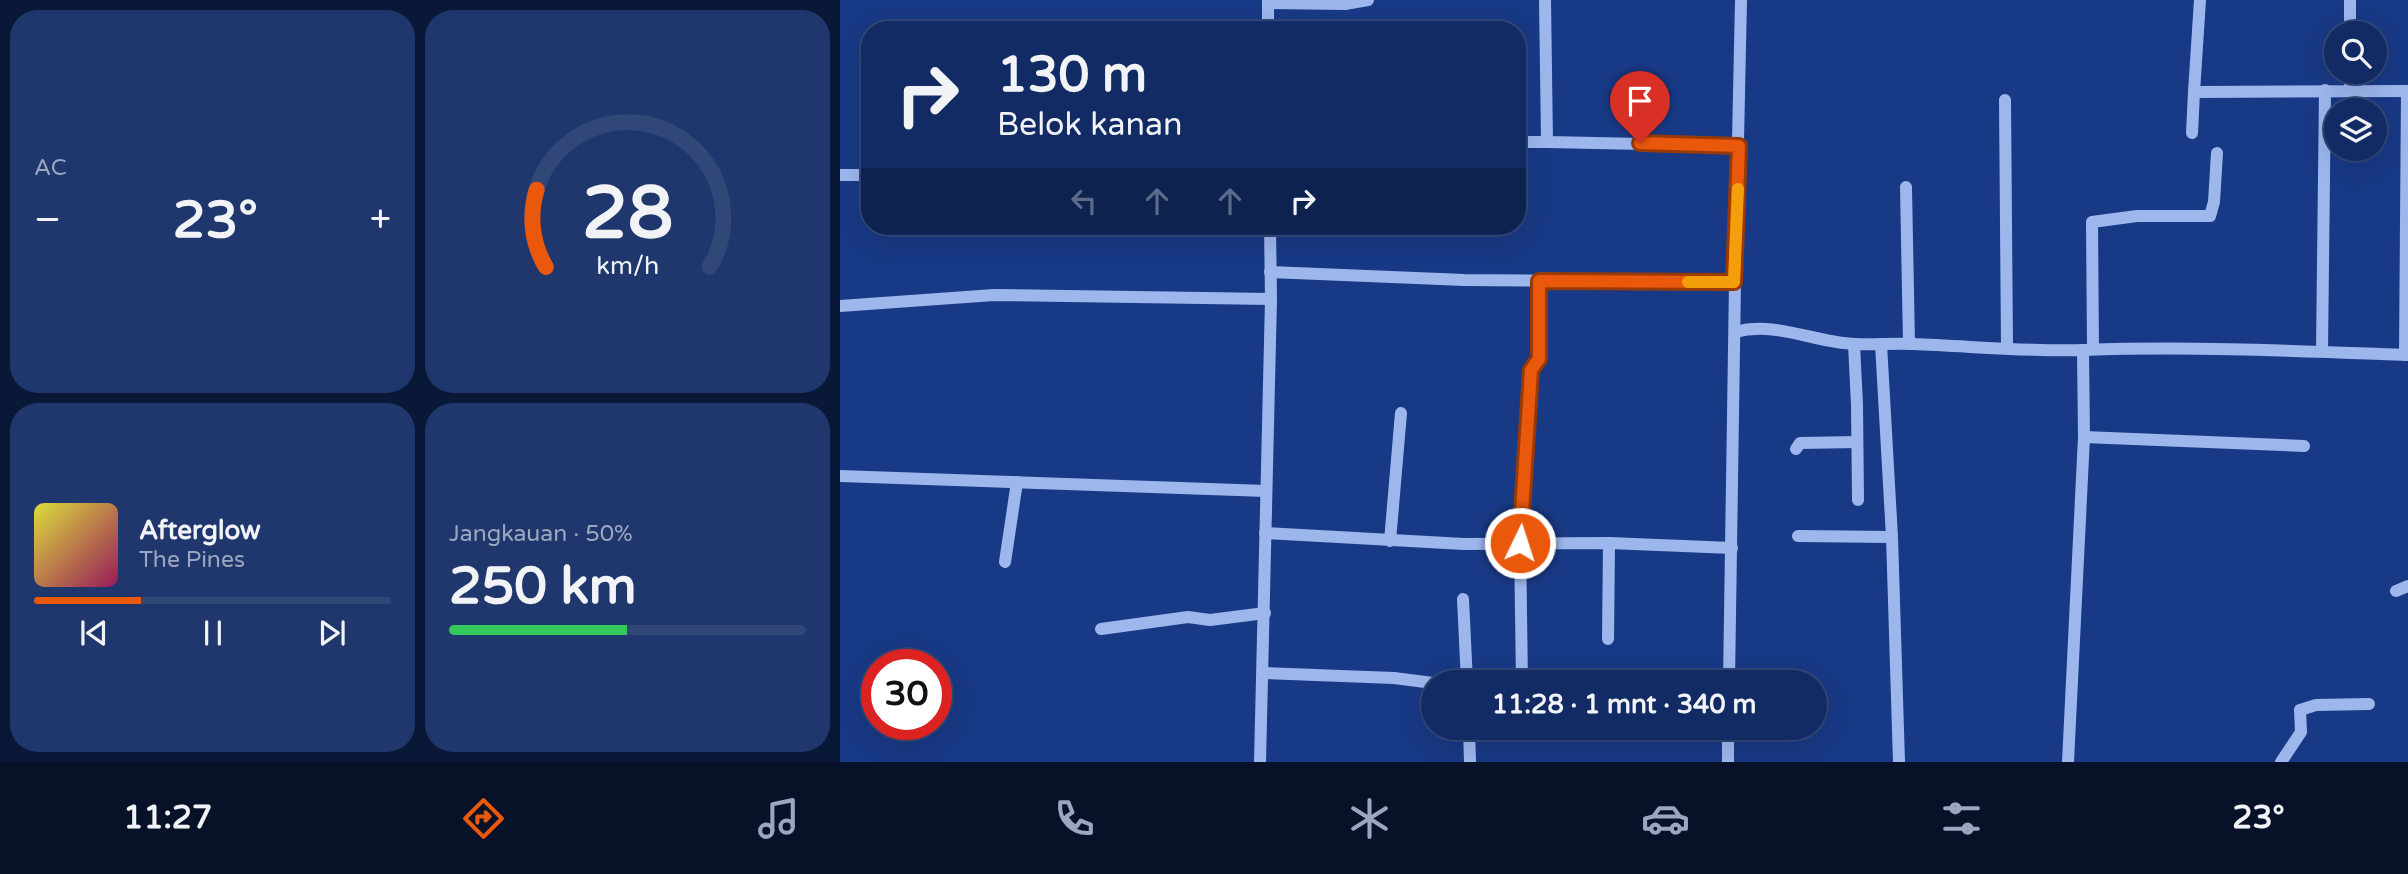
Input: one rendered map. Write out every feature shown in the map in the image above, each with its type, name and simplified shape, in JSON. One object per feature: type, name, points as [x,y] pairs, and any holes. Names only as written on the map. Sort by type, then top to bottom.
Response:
[{"type":"street","points":[[1268,21],[1268,1],[1345,4],[1368,0]]},
{"type":"street","points":[[1545,0],[1547,142]]},
{"type":"street","points":[[1729,670],[1741,0]]},
{"type":"street","points":[[2192,133],[2200,0]]},
{"type":"street","points":[[2350,0],[2350,21]]},
{"type":"street","points":[[2350,84],[2350,90]]},
{"type":"street","points":[[2322,351],[2325,90]]},
{"type":"street","points":[[1735,332],[1753,327],[1771,328],[1854,344],[2088,350],[2322,351],[2407,355],[2408,90],[2194,92]]},
{"type":"street","points":[[2006,100],[2007,347]]},
{"type":"street","points":[[1526,142],[1739,146]]},
{"type":"street","points":[[2068,762],[2092,222],[2137,216],[2210,216],[2214,202],[2217,153]]},
{"type":"street","points":[[840,175],[861,175]]},
{"type":"street","points":[[1906,187],[1909,344]]},
{"type":"street","points":[[1260,762],[1264,673],[1270,235]]},
{"type":"street","points":[[1270,272],[1539,281],[1734,282]]},
{"type":"street","points":[[1522,670],[1520,543],[1531,370],[1539,359],[1539,281]]},
{"type":"street","points":[[840,306],[994,295],[1271,299]]},
{"type":"street","points":[[1854,344],[1858,499]]},
{"type":"street","points":[[1881,344],[1892,537],[1899,762]]},
{"type":"street","points":[[1390,541],[1401,413]]},
{"type":"street","points":[[2084,437],[2304,446]]},
{"type":"street","points":[[1796,449],[1800,443],[1857,442]]},
{"type":"street","points":[[840,476],[1266,491]]},
{"type":"street","points":[[1005,562],[1017,482]]},
{"type":"street","points":[[1265,533],[1390,541],[1609,543],[1732,548]]},
{"type":"street","points":[[1798,536],[1892,537]]},
{"type":"street","points":[[1608,639],[1609,543]]},
{"type":"street","points":[[1463,599],[1466,670]]},
{"type":"street","points":[[1101,629],[1188,617],[1210,620],[1265,613]]},
{"type":"street","points":[[1264,673],[1421,681]]},
{"type":"street","points":[[2281,762],[2301,732],[2300,710],[2316,705],[2369,705]]},
{"type":"street","points":[[1469,740],[1469,762]]},
{"type":"street","points":[[1728,740],[1728,762]]},
{"type":"slow traffic","points":[[1688,282],[1734,282],[1738,189]]},
{"type":"route","points":[[1520,543],[1531,370],[1539,359],[1539,281],[1734,282],[1739,146],[1640,143]]}]
